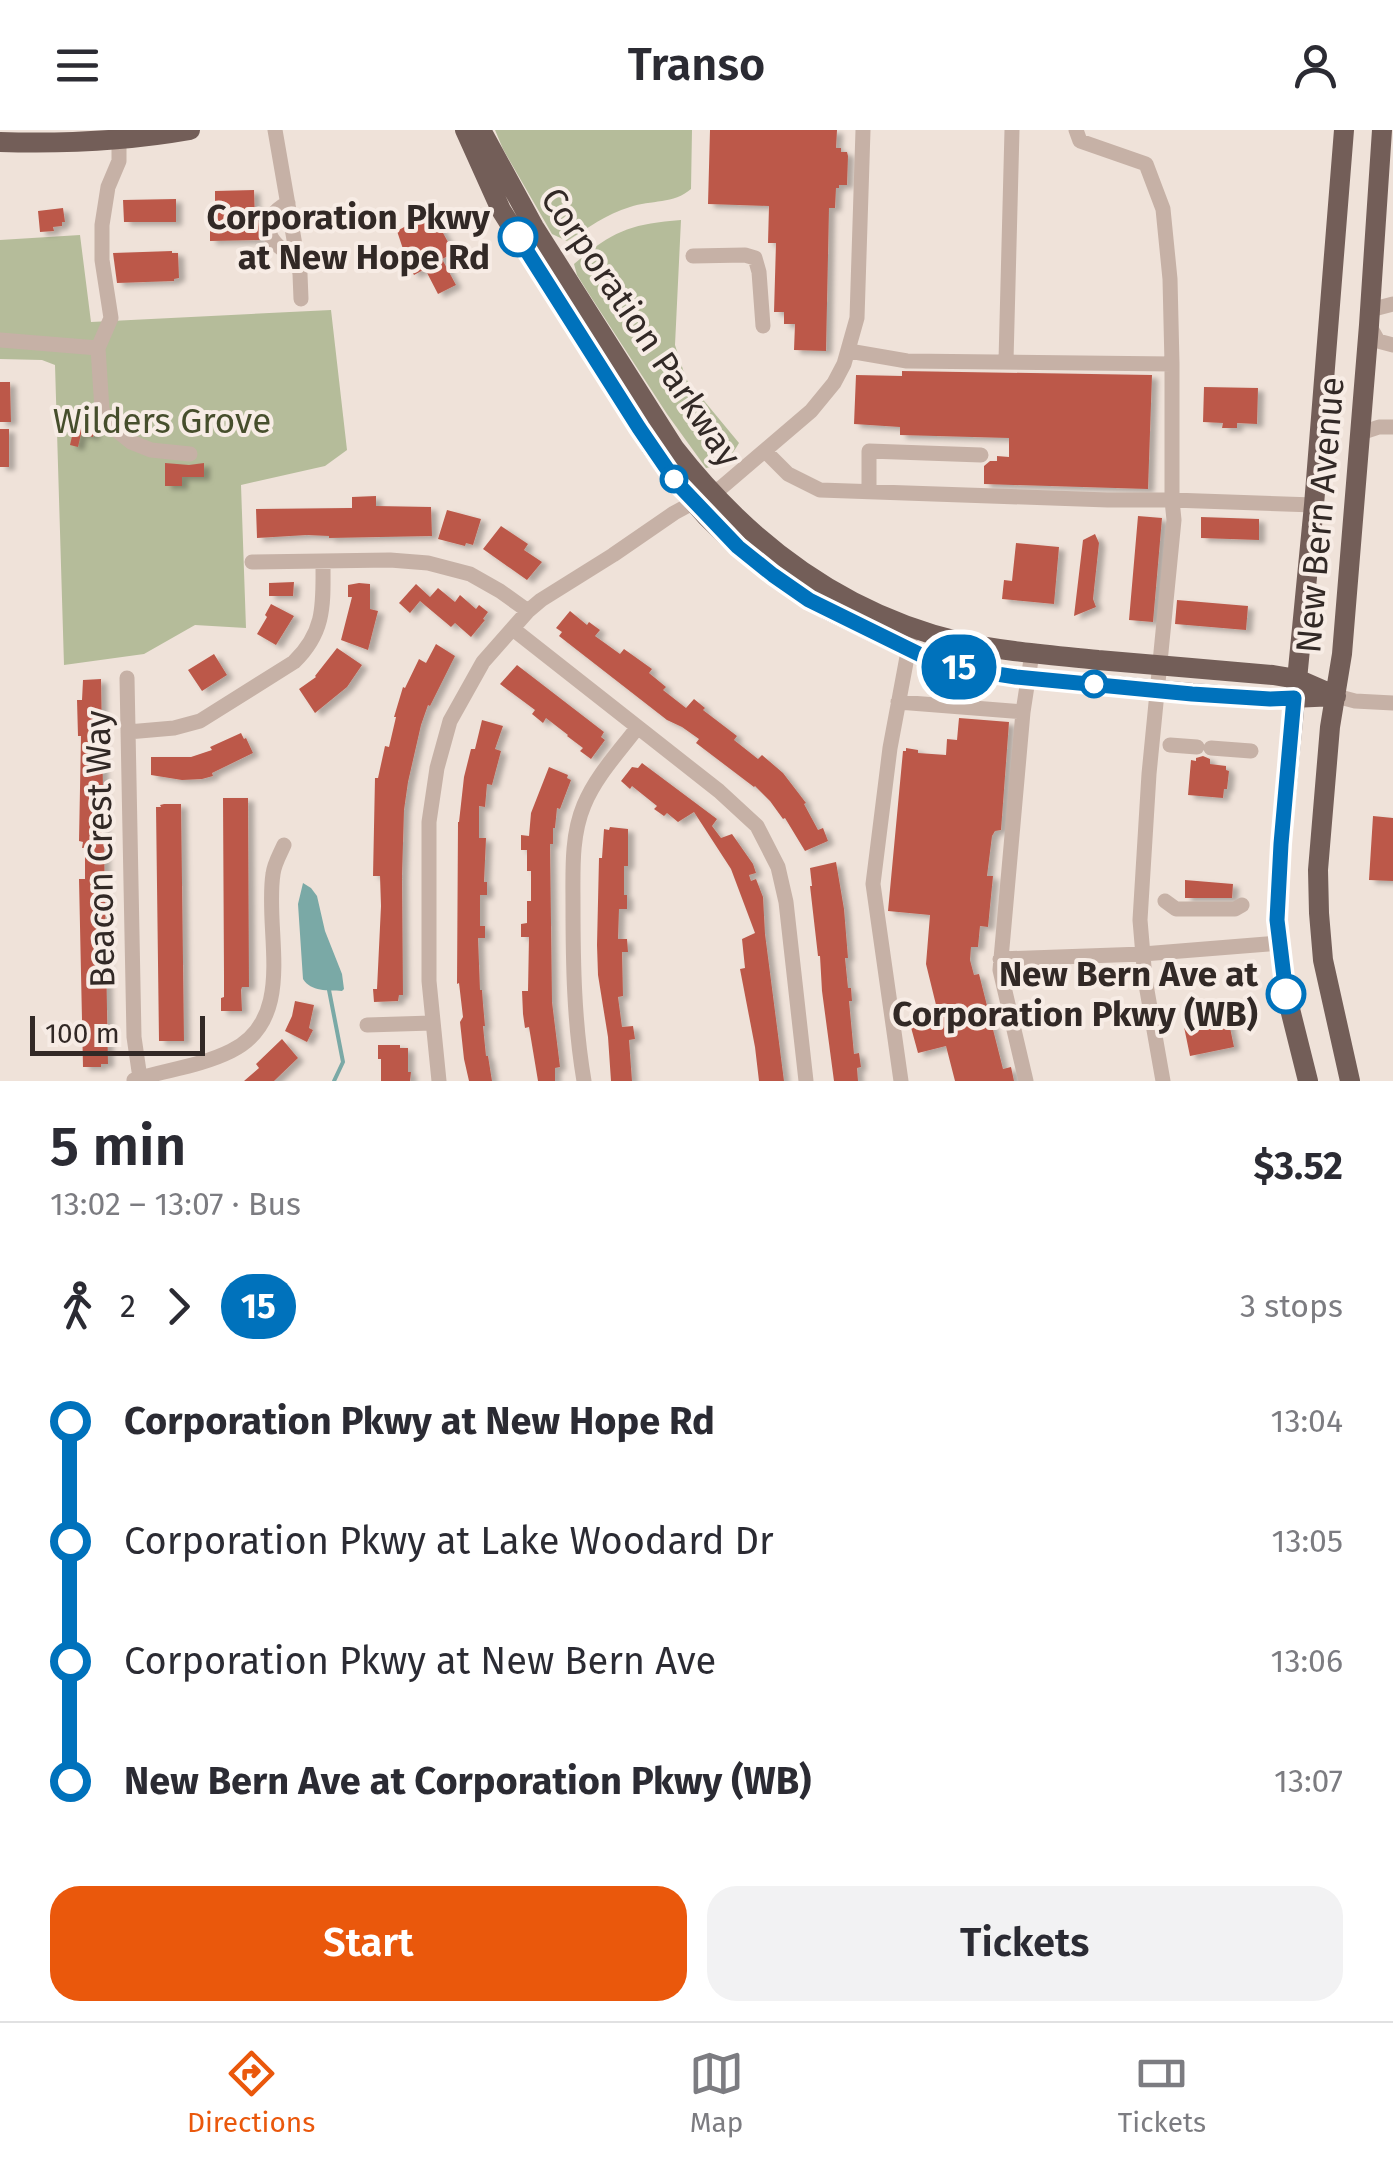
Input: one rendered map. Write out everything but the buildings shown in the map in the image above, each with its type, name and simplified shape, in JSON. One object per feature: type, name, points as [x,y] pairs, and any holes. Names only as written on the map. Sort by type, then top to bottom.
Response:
[{"type":"main road","points":[[0,142],[64,143],[190,130]]},
{"type":"main road","name":"Corporation Parkway","points":[[461,130],[481,180],[676,482],[804,573],[859,605],[914,628],[970,644],[1032,654],[1159,665],[1336,696]]},
{"type":"main road","name":"Corporation Parkway","points":[[481,130],[528,218],[702,497],[738,547],[791,588],[848,621],[950,666],[1030,678],[1270,699],[1296,688]]},
{"type":"main road","name":"New Bern Avenue","points":[[1308,1081],[1286,994],[1277,920],[1344,130]]},
{"type":"main road","name":"New Bern Avenue","points":[[1350,1081],[1324,960],[1319,913],[1320,835],[1330,727],[1342,654],[1385,136]]},
{"type":"street","points":[[275,130],[301,299]]},
{"type":"street","points":[[438,1081],[428,953],[429,822],[437,768],[450,721],[471,680],[498,644],[541,600],[722,487],[827,393],[841,371],[858,318],[863,130]]},
{"type":"street","points":[[1006,361],[1012,130]]},
{"type":"street","points":[[1076,130],[1080,141],[1146,164],[1163,209],[1170,280],[1174,520],[1140,920],[1163,1081]]},
{"type":"street","points":[[119,139],[119,161],[108,187],[102,224],[102,260],[111,318],[98,348],[102,410],[110,425],[132,442],[151,450],[190,454]]},
{"type":"street","points":[[288,203],[276,209],[269,219],[270,234],[276,247],[297,256]]},
{"type":"street","points":[[693,256],[745,254],[755,258],[762,326]]},
{"type":"street","points":[[1393,304],[1370,317],[1378,341],[1393,345]]},
{"type":"street","points":[[0,340],[98,348]]},
{"type":"street","points":[[849,351],[907,361],[1172,364]]},
{"type":"street","points":[[1361,433],[1393,427]]},
{"type":"street","points":[[764,451],[788,474],[820,490],[1314,504]]},
{"type":"street","points":[[868,492],[869,451],[980,454]]},
{"type":"street","points":[[252,562],[412,561],[446,566],[484,581],[528,612]]},
{"type":"street","points":[[128,732],[200,721],[294,662],[306,651],[321,621],[322,562]]},
{"type":"street","points":[[901,1081],[873,884],[898,702],[914,628]]},
{"type":"street","points":[[513,629],[751,819],[774,854],[786,902],[806,1081]]},
{"type":"street","points":[[1026,1081],[1000,960],[1032,654]]},
{"type":"street","name":"Beacon Crest Way","points":[[126,678],[136,1080]]},
{"type":"street","name":"Corporation Parkway","points":[[1336,696],[1393,703]]},
{"type":"street","points":[[898,702],[1023,712]]},
{"type":"street","points":[[584,1081],[573,968],[575,841],[590,792],[637,728]]},
{"type":"street","points":[[1170,745],[1252,751]]},
{"type":"street","points":[[136,1080],[230,1052],[247,1041],[266,1016],[274,979],[272,872],[284,845]]},
{"type":"street","points":[[1166,901],[1176,909],[1235,909],[1242,904]]},
{"type":"street","points":[[1000,960],[1280,943]]},
{"type":"street","points":[[367,1024],[432,1024]]},
{"type":"green space","points":[[495,130],[692,130],[691,189],[670,199],[621,210],[567,241],[552,234]]},
{"type":"green space","points":[[681,220],[675,345],[686,379],[739,443],[726,460],[706,468],[589,294],[574,264],[623,231]]},
{"type":"green space","name":"Wilders Grove","points":[[80,235],[91,322],[331,310],[347,450],[325,466],[241,485],[246,628],[195,625],[144,654],[64,665],[55,365],[42,360],[0,359],[0,240]]},
{"type":"water","points":[[303,883],[317,896],[325,931],[342,974],[342,991],[315,988],[303,979],[298,904]]},
{"type":"waterway","points":[[329,990],[343,1062],[334,1081]]},
{"type":"bus line","name":"15","points":[[518,237],[676,482],[738,547],[809,600],[931,660],[971,670],[1192,694],[1294,698],[1277,920],[1286,994]]},
{"type":"place","name":"Corporation Pkwy at New Hope Rd","points":[[518,237]]},
{"type":"place","name":"New Bern Ave at Corporation Pkwy (WB)","points":[[1286,994]]}]
